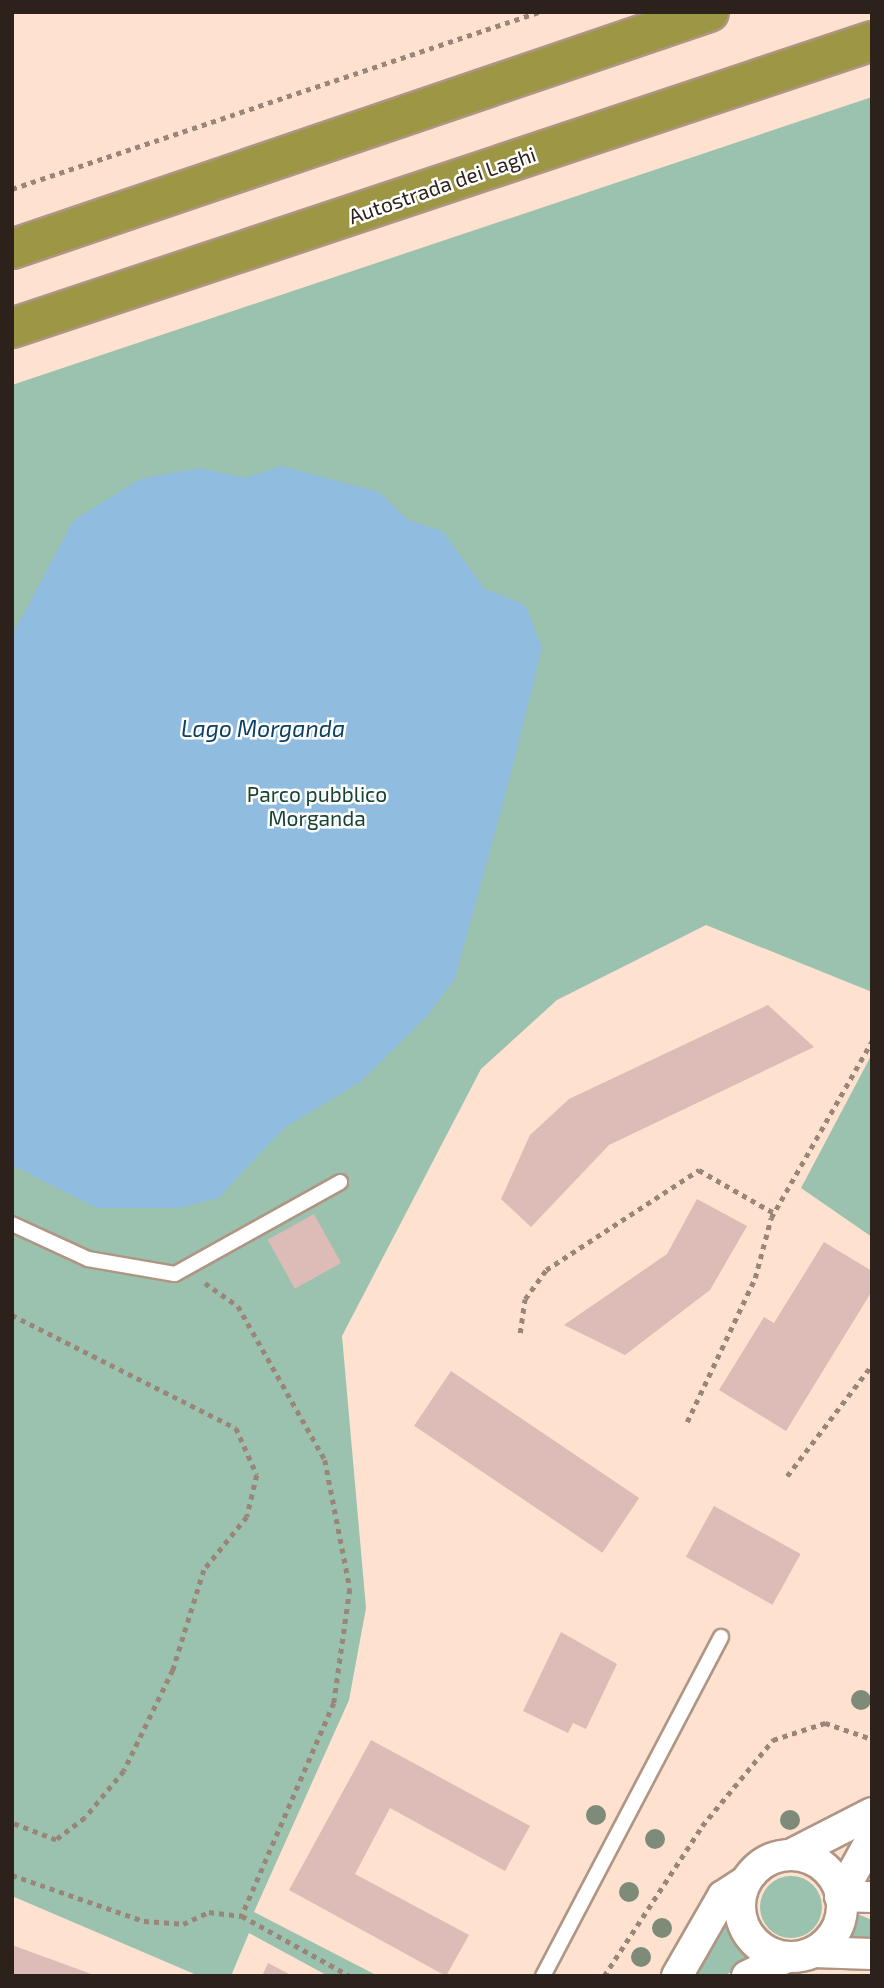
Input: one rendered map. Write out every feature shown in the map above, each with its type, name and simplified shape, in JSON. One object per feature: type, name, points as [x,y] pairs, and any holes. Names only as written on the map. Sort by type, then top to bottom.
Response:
[{"type":"highway","points":[[12,249],[709,12]]},
{"type":"highway","name":"Autostrada dei Laghi","points":[[12,328],[872,41]]},
{"type":"street","points":[[677,1976],[723,1896],[746,1881],[765,1863],[790,1855],[872,1813]]},
{"type":"street","points":[[747,1976],[800,1954],[836,1928],[861,1896],[869,1843]]},
{"type":"street","points":[[790,1855],[823,1866],[861,1896]]},
{"type":"street","points":[[746,1881],[743,1924],[760,1947],[800,1954],[872,1954]]},
{"type":"lane","points":[[12,1224],[88,1259],[175,1274],[340,1182]]},
{"type":"lane","points":[[543,1976],[721,1637]]},
{"type":"path","points":[[12,189],[539,12]]},
{"type":"path","points":[[687,1422],[755,1278],[774,1213],[872,1041]]},
{"type":"path","points":[[520,1334],[525,1298],[546,1270],[699,1170],[774,1213]]},
{"type":"path","points":[[175,1274],[226,1293],[238,1306],[325,1460],[347,1556],[351,1618],[334,1703],[242,1916]]},
{"type":"path","points":[[12,1315],[236,1428],[257,1475],[247,1517],[204,1570],[173,1670],[124,1771],[85,1818],[55,1840],[12,1823]]},
{"type":"path","points":[[787,1476],[872,1365]]},
{"type":"path","points":[[604,1976],[702,1826],[759,1752],[807,1725],[844,1727],[872,1740]]},
{"type":"path","points":[[12,1875],[144,1921],[183,1924],[209,1912],[242,1916],[350,1976]]},
{"type":"green space","name":"Parco pubblico Morganda","points":[[872,97],[872,992],[706,925],[557,1000],[481,1069],[342,1336],[366,1608],[349,1700],[254,1912],[378,1976],[328,1976],[249,1933],[231,1976],[199,1976],[12,1896],[12,385]]},
{"type":"green space","points":[[872,1054],[872,1237],[801,1188]]},
{"type":"green space","points":[[785,1876],[797,1876],[813,1885],[820,1895],[820,1919],[813,1929],[797,1938],[785,1938],[774,1933],[765,1924],[760,1913],[760,1901],[765,1890],[774,1881]]},
{"type":"green space","points":[[855,1913],[872,1920],[872,1944],[846,1939]]},
{"type":"green space","points":[[725,1922],[749,1961],[724,1976],[686,1976]]},
{"type":"water","name":"Lago Morganda","points":[[281,466],[379,492],[408,520],[442,531],[485,589],[525,605],[542,648],[455,978],[427,1016],[360,1082],[284,1128],[218,1198],[180,1208],[97,1208],[12,1165],[12,636],[73,521],[140,479],[201,468],[245,478]]},
{"type":"building","points":[[768,1005],[814,1047],[609,1145],[531,1227],[501,1199],[530,1135],[569,1099]]},
{"type":"building","points":[[697,1199],[747,1226],[710,1290],[625,1355],[564,1325],[667,1254]]},
{"type":"building","points":[[314,1214],[341,1263],[295,1289],[268,1240]]},
{"type":"building","points":[[824,1242],[872,1271],[872,1291],[786,1431],[719,1390],[764,1317],[774,1323]]},
{"type":"building","points":[[451,1371],[639,1498],[602,1553],[414,1426]]},
{"type":"building","points":[[714,1506],[801,1554],[772,1605],[686,1557]]},
{"type":"building","points":[[561,1632],[617,1664],[586,1729],[573,1723],[568,1733],[523,1711]]},
{"type":"building","points":[[371,1740],[530,1826],[505,1871],[390,1808],[355,1874],[469,1935],[446,1976],[289,1890]]},
{"type":"building","points":[[12,1945],[94,1975],[94,1976],[12,1976]]},
{"type":"building","points":[[268,1963],[293,1976],[262,1976]]}]
